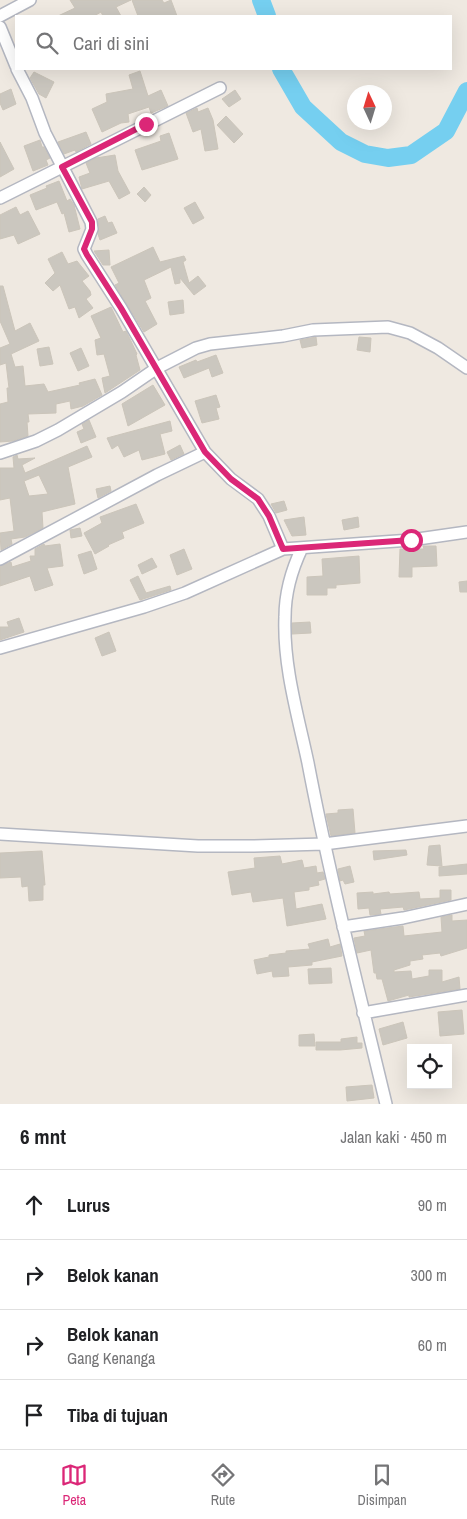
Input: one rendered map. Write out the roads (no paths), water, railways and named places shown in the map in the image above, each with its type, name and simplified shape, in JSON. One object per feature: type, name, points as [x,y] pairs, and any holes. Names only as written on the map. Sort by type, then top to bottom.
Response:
[{"type":"street","points":[[0,16],[30,0]]},
{"type":"street","points":[[0,27],[15,62]]},
{"type":"street","points":[[18,70],[62,167],[92,222],[92,229],[84,249],[87,255],[157,368],[205,452],[231,479],[258,499],[269,516],[283,549]]},
{"type":"street","points":[[0,198],[220,88]]},
{"type":"street","points":[[0,453],[36,441],[58,430],[122,392],[157,368],[196,348],[210,344],[283,336],[313,330],[388,327],[410,333],[438,348],[467,368]]},
{"type":"street","points":[[0,559],[157,475],[205,452]]},
{"type":"street","points":[[0,648],[144,607],[185,593],[283,549],[411,540],[467,532]]},
{"type":"street","points":[[302,548],[286,591],[286,655],[324,844],[386,1104]]},
{"type":"street","points":[[0,834],[198,846],[324,844],[467,826]]},
{"type":"street","points":[[343,927],[403,918],[467,904]]},
{"type":"street","points":[[363,1013],[467,995]]},
{"type":"waterway","points":[[261,0],[267,15]]},
{"type":"waterway","points":[[282,70],[303,107],[341,142],[365,154],[388,158],[411,155],[446,131],[467,91]]}]
